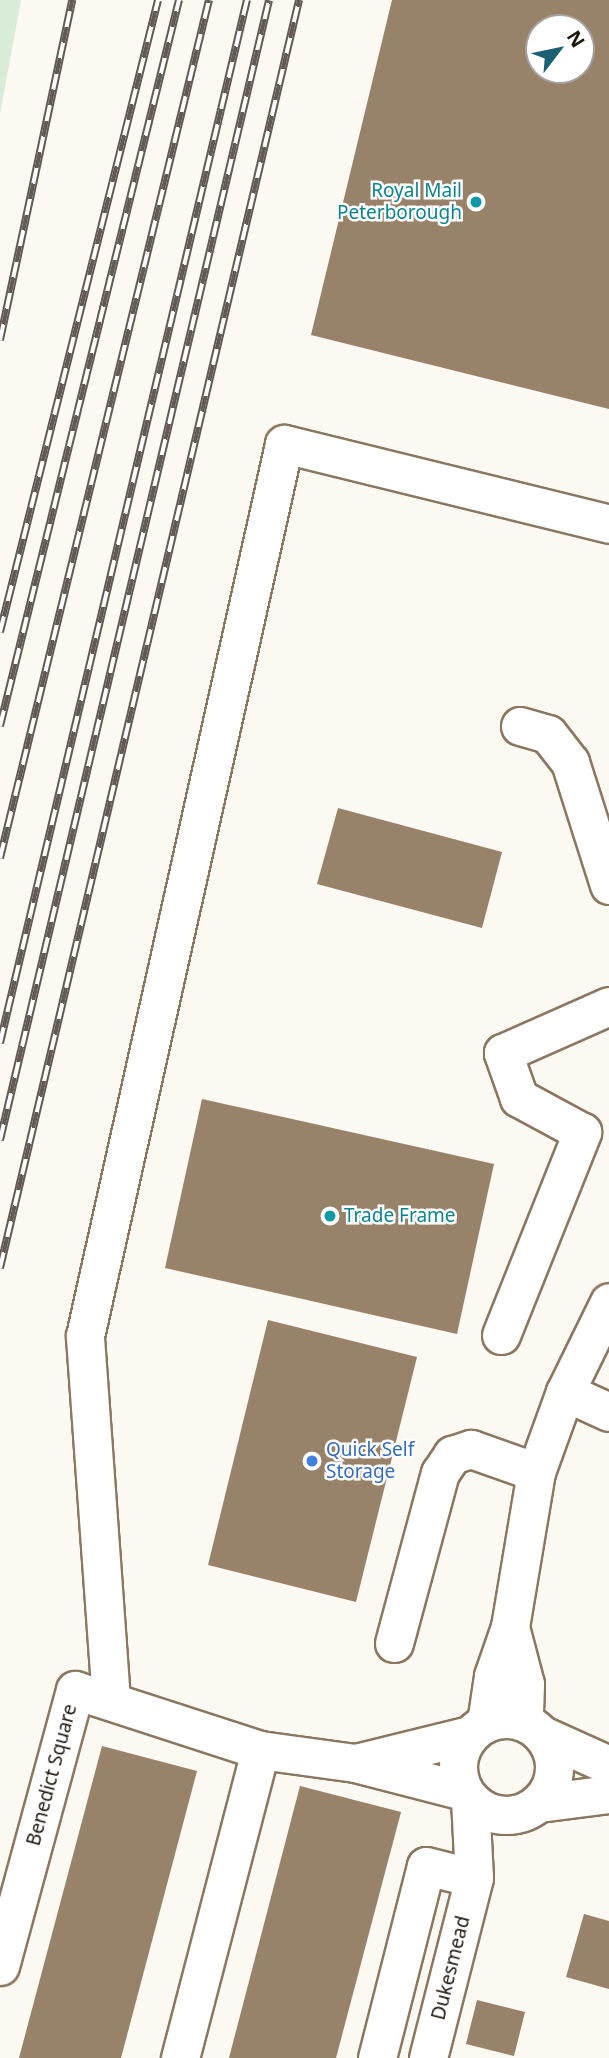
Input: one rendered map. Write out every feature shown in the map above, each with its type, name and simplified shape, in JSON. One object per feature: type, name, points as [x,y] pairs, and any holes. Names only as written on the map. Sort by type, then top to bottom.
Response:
[{"type":"street","points":[[111,1700],[85,1336],[284,444],[609,524]]},
{"type":"street","points":[[520,726],[548,734],[570,762],[609,885]]},
{"type":"street","points":[[501,1335],[582,1132],[519,1098],[503,1053],[609,1006]]},
{"type":"street","points":[[609,1302],[565,1392],[536,1472],[510,1627],[478,1729],[457,1764],[466,1795],[494,1814],[609,1794]]},
{"type":"street","points":[[565,1392],[609,1412]]},
{"type":"street","points":[[394,1643],[440,1473],[452,1455],[471,1449],[536,1472]]},
{"type":"street","points":[[510,1627],[533,1728],[551,1747],[554,1777],[530,1808]]},
{"type":"street","name":"Benedict Square","points":[[0,1966],[75,1690],[260,1750],[355,1763],[466,1795]]},
{"type":"street","points":[[478,1729],[533,1728],[609,1765]]},
{"type":"street","name":"Benedict Square","points":[[355,1763],[478,1729]]},
{"type":"street","points":[[180,2058],[260,1750]]},
{"type":"street","name":"Dukesmead","points":[[429,2052],[474,1878],[466,1795]]},
{"type":"street","name":"Dukesmead","points":[[474,1878],[530,1808]]},
{"type":"street","points":[[429,2052],[380,2048],[426,1866],[474,1878]]},
{"type":"green space","points":[[0,0],[21,0],[0,114]]},
{"type":"building","name":"Royal Mail Peterborough","points":[[392,0],[609,0],[609,409],[311,335]]},
{"type":"building","points":[[338,808],[502,852],[482,928],[317,884]]},
{"type":"building","name":"Trade Frame","points":[[202,1099],[494,1164],[457,1334],[165,1268]]},
{"type":"building","name":"Quick Self Storage","points":[[268,1320],[417,1357],[356,1602],[208,1565]]},
{"type":"building","points":[[102,1746],[197,1771],[121,2058],[19,2058]]},
{"type":"building","points":[[300,1786],[401,1812],[336,2058],[229,2058]]},
{"type":"building","points":[[584,1914],[609,1921],[609,1989],[566,1977]]},
{"type":"building","points":[[477,2000],[525,2012],[514,2056],[466,2044]]},
{"type":"railway","points":[[0,340],[72,0]]},
{"type":"railway","points":[[0,632],[158,0]]},
{"type":"railway","points":[[0,726],[179,0]]},
{"type":"railway","points":[[0,858],[209,0]]},
{"type":"railway","points":[[0,1043],[247,0]]},
{"type":"railway","points":[[0,1140],[269,0]]},
{"type":"railway","points":[[0,1268],[299,0]]},
{"type":"place","name":"Royal Mail Peterborough","points":[[476,202]]},
{"type":"place","name":"Trade Frame","points":[[330,1216]]},
{"type":"place","name":"Quick Self Storage","points":[[312,1461]]}]
